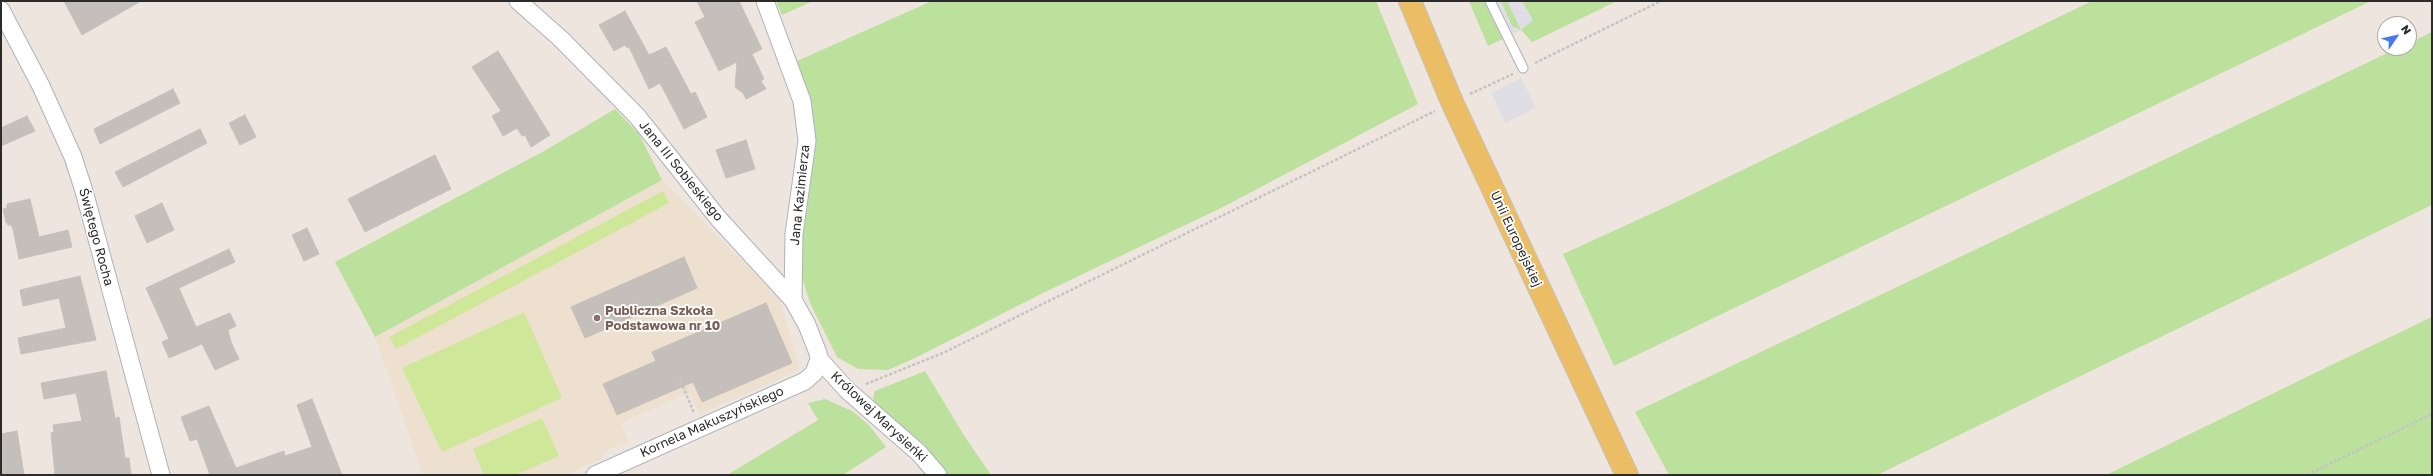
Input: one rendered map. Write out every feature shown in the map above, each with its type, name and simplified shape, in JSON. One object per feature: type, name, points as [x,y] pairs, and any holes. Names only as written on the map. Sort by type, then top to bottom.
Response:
[{"type":"main road","name":"Unii Europejskiej","points":[[1410,1],[1452,102],[1627,475]]},
{"type":"street","name":"Jana III Sobieskiego","points":[[518,1],[561,39],[637,116],[718,218],[793,300],[807,324],[819,359]]},
{"type":"street","name":"Jana Kazimierza","points":[[765,1],[802,101],[807,141],[794,234],[793,300]]},
{"type":"street","name":"Świętego Rocha","points":[[1,10],[41,86],[73,157],[84,191],[161,475]]},
{"type":"street","name":"Królowej Marysieńki","points":[[819,359],[847,390],[919,453],[938,475]]},
{"type":"street","name":"Kornela Makuszyńskiego","points":[[595,475],[804,381],[814,373],[819,359]]},
{"type":"lane","points":[[1490,1],[1523,68]]},
{"type":"path","points":[[847,390],[895,374],[943,353],[1452,102],[1661,1]]},
{"type":"path","points":[[679,377],[696,419]]},
{"type":"path","points":[[2307,475],[2432,414]]},
{"type":"shaded area","points":[[1469,1],[1617,1],[1532,42],[1521,30],[1488,46]]},
{"type":"shaded area","points":[[1521,78],[1536,108],[1505,123],[1491,93]]},
{"type":"shaded area","name":"Publiczna Szkoła Podstawowa nr 10","points":[[662,180],[779,298],[799,366],[797,371],[700,414],[689,393],[621,423],[629,442],[606,450],[601,459],[566,475],[423,475],[375,337]]},
{"type":"green space","points":[[776,1],[813,1],[782,15]]},
{"type":"green space","points":[[932,1],[1376,1],[1418,104],[1223,207],[1043,293],[917,357],[888,370],[858,369],[837,357],[810,303],[799,268],[801,241],[812,169],[814,134],[811,102],[797,61]]},
{"type":"green space","points":[[1469,1],[1488,1],[1505,38],[1488,46]]},
{"type":"green space","points":[[1501,1],[1507,1],[1521,30],[1512,26]]},
{"type":"green space","points":[[1522,1],[1617,1],[1532,42],[1521,30],[1533,20]]},
{"type":"green space","points":[[2092,1],[2371,1],[1614,366],[1563,254],[1668,206]]},
{"type":"green space","points":[[2432,32],[2432,205],[1877,475],[1669,475],[1635,412],[2381,56],[2417,56],[2417,39]]},
{"type":"green space","points":[[615,109],[639,134],[662,180],[375,337],[335,262],[546,150]]},
{"type":"green space","points":[[663,191],[669,203],[396,349],[389,337]]},
{"type":"green space","points":[[524,312],[562,398],[442,452],[402,368]]},
{"type":"green space","points":[[2432,317],[2432,475],[2106,475],[2319,371]]},
{"type":"green space","points":[[925,371],[965,437],[991,475],[925,475],[883,419],[873,398],[875,391]]},
{"type":"green space","points":[[825,399],[852,411],[868,424],[886,447],[843,475],[727,475],[818,420],[808,403]]},
{"type":"green space","points":[[542,418],[559,456],[515,475],[484,475],[473,449]]},
{"type":"building","points":[[64,1],[141,1],[82,35]]},
{"type":"building","points":[[697,1],[739,1],[762,49],[752,54],[764,79],[761,81],[766,89],[746,99],[743,93],[735,87],[737,62],[719,71],[695,22],[705,17]]},
{"type":"building","points":[[625,11],[649,55],[666,47],[691,94],[695,92],[707,117],[684,129],[660,83],[649,89],[629,47],[627,48],[625,45],[614,51],[599,25]]},
{"type":"building","points":[[498,51],[550,135],[531,147],[525,135],[522,136],[517,128],[503,136],[492,116],[501,111],[472,67]]},
{"type":"building","points":[[173,89],[180,103],[100,144],[94,129]]},
{"type":"building","points":[[245,115],[256,137],[240,145],[229,123]]},
{"type":"building","points":[[27,116],[35,131],[1,146],[1,128]]},
{"type":"building","points":[[200,129],[207,143],[123,187],[115,172]]},
{"type":"building","points":[[746,140],[755,169],[726,178],[716,150]]},
{"type":"building","points":[[435,155],[451,189],[365,232],[348,199]]},
{"type":"building","points":[[30,199],[39,237],[68,230],[72,247],[19,259],[13,229],[11,225],[8,225],[6,222],[3,209],[7,208],[7,204]]},
{"type":"building","points":[[162,203],[174,230],[147,243],[135,216]]},
{"type":"building","points":[[307,228],[319,254],[304,261],[292,235]]},
{"type":"building","points":[[229,249],[235,262],[179,288],[196,327],[230,313],[236,326],[228,330],[231,342],[239,359],[215,370],[202,344],[169,358],[162,342],[169,339],[146,288]]},
{"type":"building","points":[[684,257],[697,288],[585,338],[571,307]]},
{"type":"building","points":[[80,276],[96,340],[21,354],[18,338],[66,328],[59,298],[23,306],[20,290]]},
{"type":"building","points":[[766,303],[792,363],[702,402],[693,382],[617,415],[603,384],[656,361],[652,352]]},
{"type":"building","points":[[106,371],[115,418],[119,417],[125,458],[129,458],[131,474],[55,475],[51,433],[54,432],[53,425],[82,421],[76,393],[44,399],[41,383]]},
{"type":"building","points":[[312,399],[342,475],[210,475],[197,439],[190,441],[181,417],[209,406],[236,468],[284,451],[285,456],[312,447],[297,405]]},
{"type":"building","points":[[17,431],[24,475],[1,475],[1,434]]},
{"type":"place","name":"Publiczna Szkoła Podstawowa nr 10","points":[[597,318]]}]
